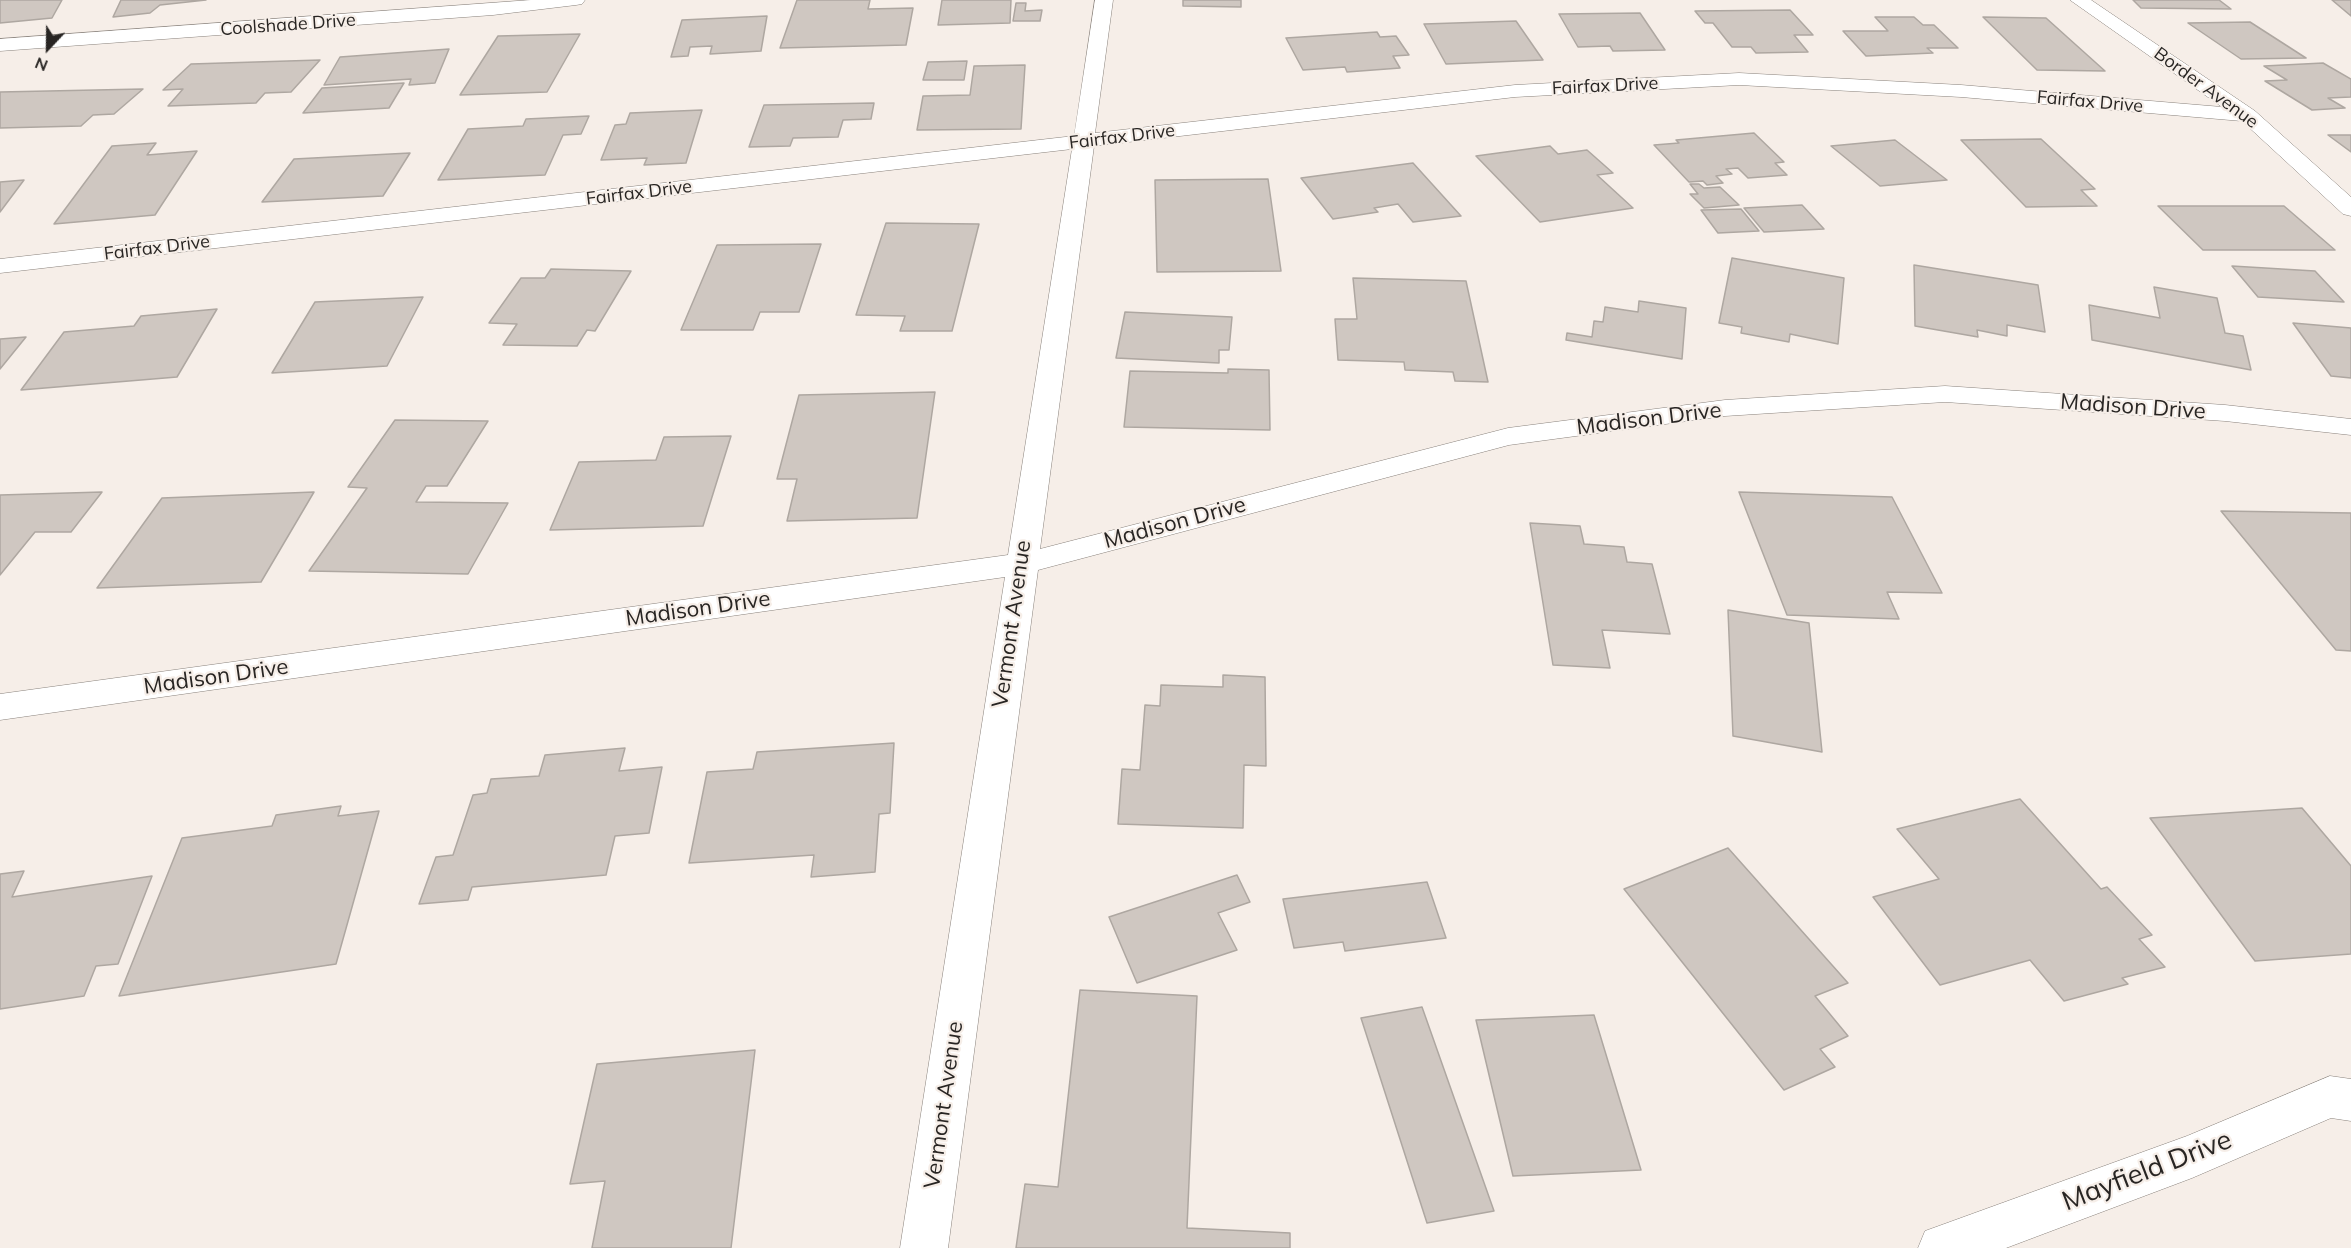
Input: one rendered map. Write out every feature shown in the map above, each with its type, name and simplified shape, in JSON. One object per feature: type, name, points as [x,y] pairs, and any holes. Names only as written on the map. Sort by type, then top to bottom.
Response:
[{"type":"street","name":"Coolshade Drive","points":[[0,45],[493,10],[576,0]]},
{"type":"street","name":"Vermont Avenue","points":[[924,1248],[1104,0]]},
{"type":"street","name":"Border Avenue","points":[[2079,0],[2248,115],[2351,209]]},
{"type":"street","name":"Fairfax Drive","points":[[0,266],[1515,91],[1739,79],[1961,91],[2248,115]]},
{"type":"street","name":"Madison Drive","points":[[0,707],[1021,564],[1508,437],[1725,408],[1945,394],[2225,413],[2351,427]]},
{"type":"street","name":"Mayfield Drive","points":[[1942,1248],[2192,1156],[2330,1097],[2351,1100]]},
{"type":"building","points":[[0,0],[62,0],[52,18],[0,23]]},
{"type":"building","points":[[121,0],[206,0],[160,5],[150,13],[113,17]]},
{"type":"building","points":[[797,0],[870,0],[868,9],[913,8],[906,45],[780,48]]},
{"type":"building","points":[[942,0],[1011,0],[1010,23],[938,25]]},
{"type":"building","points":[[1183,0],[1241,0],[1241,7],[1183,6]]},
{"type":"building","points":[[2133,0],[2219,0],[2231,9],[2141,8]]},
{"type":"building","points":[[2332,0],[2351,0],[2351,16]]},
{"type":"building","points":[[1016,3],[1026,3],[1025,11],[1042,10],[1040,21],[1013,21]]},
{"type":"building","points":[[1790,10],[1813,35],[1794,35],[1808,52],[1756,53],[1751,47],[1732,47],[1713,23],[1705,23],[1695,11]]},
{"type":"building","points":[[1640,13],[1665,50],[1613,51],[1610,46],[1578,47],[1559,14]]},
{"type":"building","points":[[767,16],[761,51],[710,54],[712,46],[690,47],[688,56],[671,57],[682,20]]},
{"type":"building","points":[[1875,17],[1914,17],[1923,25],[1934,25],[1958,48],[1927,48],[1933,53],[1866,56],[1843,31],[1888,31]]},
{"type":"building","points":[[1983,17],[2046,18],[2105,71],[2037,70]]},
{"type":"building","points":[[1516,21],[1543,60],[1446,64],[1424,24]]},
{"type":"building","points":[[2250,22],[2306,58],[2241,59],[2188,23]]},
{"type":"building","points":[[1377,32],[1380,37],[1396,36],[1409,55],[1393,56],[1400,68],[1347,72],[1345,67],[1303,70],[1286,38]]},
{"type":"building","points":[[580,34],[547,92],[460,95],[498,36]]},
{"type":"building","points":[[449,49],[435,83],[409,85],[411,79],[324,85],[340,57]]},
{"type":"building","points":[[320,60],[291,92],[265,93],[256,103],[168,106],[183,89],[163,90],[191,64]]},
{"type":"building","points":[[967,61],[964,80],[923,80],[928,62]]},
{"type":"building","points":[[2323,63],[2351,79],[2351,97],[2328,98],[2345,108],[2312,110],[2265,81],[2287,80],[2264,66]]},
{"type":"building","points":[[1025,65],[1021,129],[917,130],[923,96],[970,95],[974,66]]},
{"type":"building","points":[[404,83],[389,108],[303,113],[322,88]]},
{"type":"building","points":[[143,89],[114,114],[93,115],[81,126],[0,128],[0,92]]},
{"type":"building","points":[[874,103],[871,119],[843,120],[838,137],[793,138],[790,146],[749,147],[764,105]]},
{"type":"building","points":[[702,110],[686,163],[644,165],[647,158],[601,160],[615,125],[626,124],[630,113]]},
{"type":"building","points":[[589,116],[581,134],[563,135],[545,175],[438,180],[468,129],[523,126],[526,119]]},
{"type":"building","points":[[1754,133],[1784,162],[1775,163],[1787,175],[1748,178],[1738,168],[1726,169],[1732,174],[1716,176],[1723,183],[1707,185],[1703,181],[1689,182],[1654,145],[1679,143],[1676,140]]},
{"type":"building","points":[[2328,135],[2351,135],[2351,152]]},
{"type":"building","points":[[2041,139],[2095,189],[2081,190],[2097,206],[2026,207],[1961,140]]},
{"type":"building","points":[[1895,140],[1947,180],[1880,186],[1831,146]]},
{"type":"building","points":[[156,143],[147,155],[197,151],[155,215],[54,224],[112,146]]},
{"type":"building","points":[[1550,146],[1558,154],[1587,150],[1613,173],[1597,175],[1633,208],[1540,222],[1476,156]]},
{"type":"building","points":[[410,153],[383,196],[262,202],[294,159]]},
{"type":"building","points":[[1413,163],[1461,216],[1413,222],[1398,204],[1374,208],[1378,212],[1333,219],[1301,178]]},
{"type":"building","points":[[1268,179],[1281,271],[1157,272],[1155,180]]},
{"type":"building","points":[[24,180],[0,212],[0,182]]},
{"type":"building","points":[[1690,184],[1699,184],[1704,188],[1720,187],[1739,205],[1704,208],[1690,194],[1698,194]]},
{"type":"building","points":[[1802,205],[1824,229],[1764,232],[1744,208]]},
{"type":"building","points":[[2158,206],[2284,206],[2335,250],[2203,250]]},
{"type":"building","points":[[1741,209],[1759,231],[1718,233],[1701,210]]},
{"type":"building","points":[[886,223],[979,224],[952,331],[900,331],[905,316],[856,315]]},
{"type":"building","points":[[821,244],[799,312],[760,312],[753,330],[681,330],[717,245]]},
{"type":"building","points":[[1732,258],[1844,278],[1838,344],[1790,334],[1789,342],[1741,333],[1742,327],[1719,323]]},
{"type":"building","points":[[1914,265],[2038,285],[2045,332],[2007,325],[2007,336],[1977,330],[1978,337],[1915,326]]},
{"type":"building","points":[[2232,266],[2315,271],[2344,302],[2258,297]]},
{"type":"building","points":[[551,269],[631,271],[595,331],[587,330],[577,346],[503,345],[517,324],[489,323],[521,278],[545,278]]},
{"type":"building","points":[[1353,278],[1466,281],[1488,382],[1455,381],[1453,372],[1405,370],[1404,362],[1338,360],[1335,319],[1357,319]]},
{"type":"building","points":[[2154,287],[2217,298],[2225,333],[2243,336],[2251,370],[2092,340],[2089,305],[2160,318]]},
{"type":"building","points":[[423,297],[387,366],[272,373],[315,302]]},
{"type":"building","points":[[1639,301],[1686,308],[1682,359],[1566,340],[1567,333],[1592,337],[1594,321],[1603,322],[1605,307],[1638,312]]},
{"type":"building","points":[[217,309],[177,377],[21,390],[64,332],[134,326],[141,316]]},
{"type":"building","points":[[1125,312],[1232,317],[1229,350],[1219,350],[1219,363],[1116,358]]},
{"type":"building","points":[[2293,323],[2351,328],[2351,378],[2331,376]]},
{"type":"building","points":[[26,337],[0,369],[0,339]]},
{"type":"building","points":[[1228,369],[1269,370],[1270,430],[1124,427],[1130,371],[1228,373]]},
{"type":"building","points":[[935,392],[917,518],[787,521],[797,479],[777,479],[799,395]]},
{"type":"building","points":[[395,420],[488,421],[447,486],[426,486],[416,502],[508,503],[468,574],[309,571],[367,488],[348,487]]},
{"type":"building","points":[[731,436],[703,526],[550,530],[579,462],[656,460],[664,437]]},
{"type":"building","points":[[102,492],[71,532],[35,532],[0,575],[0,495]]},
{"type":"building","points":[[314,492],[261,582],[97,588],[162,498]]},
{"type":"building","points":[[1739,492],[1892,497],[1942,593],[1887,592],[1899,619],[1787,615]]},
{"type":"building","points":[[2221,511],[2351,513],[2351,651],[2336,650]]},
{"type":"building","points":[[1530,523],[1580,526],[1584,544],[1624,547],[1627,562],[1652,564],[1670,634],[1602,630],[1610,668],[1553,665]]},
{"type":"building","points":[[1728,610],[1809,623],[1822,752],[1733,736]]},
{"type":"building","points":[[1223,675],[1265,677],[1266,766],[1244,765],[1243,828],[1118,824],[1122,769],[1140,770],[1145,705],[1160,706],[1161,685],[1223,687]]},
{"type":"building","points":[[894,743],[890,813],[879,814],[875,872],[811,877],[814,855],[689,863],[707,772],[753,769],[757,752]]},
{"type":"building","points":[[625,748],[619,771],[662,767],[649,833],[615,836],[606,875],[472,887],[468,900],[419,904],[436,857],[453,855],[473,795],[487,793],[491,779],[539,776],[545,755]]},
{"type":"building","points":[[2020,799],[2101,889],[2107,887],[2152,935],[2139,939],[2165,967],[2122,978],[2128,984],[2064,1001],[2030,960],[1940,985],[1873,897],[1939,879],[1897,829]]},
{"type":"building","points":[[341,806],[338,816],[379,811],[336,964],[119,996],[182,838],[272,826],[276,815]]},
{"type":"building","points":[[2302,808],[2351,866],[2351,954],[2255,961],[2150,818]]},
{"type":"building","points":[[1728,848],[1848,983],[1815,996],[1848,1036],[1820,1049],[1835,1067],[1784,1090],[1624,889]]},
{"type":"building","points":[[24,871],[12,897],[152,876],[118,964],[96,966],[84,996],[0,1009],[0,874]]},
{"type":"building","points":[[1237,875],[1250,902],[1218,913],[1237,950],[1137,983],[1109,917]]},
{"type":"building","points":[[1427,882],[1446,938],[1345,951],[1343,942],[1294,948],[1283,899]]},
{"type":"building","points":[[1080,990],[1197,996],[1187,1228],[1290,1233],[1290,1248],[1016,1248],[1025,1184],[1058,1187]]},
{"type":"building","points":[[1422,1007],[1494,1211],[1427,1223],[1361,1018]]},
{"type":"building","points":[[1594,1015],[1641,1170],[1513,1176],[1476,1020]]},
{"type":"building","points":[[755,1050],[731,1248],[592,1248],[605,1181],[570,1184],[597,1064]]}]
